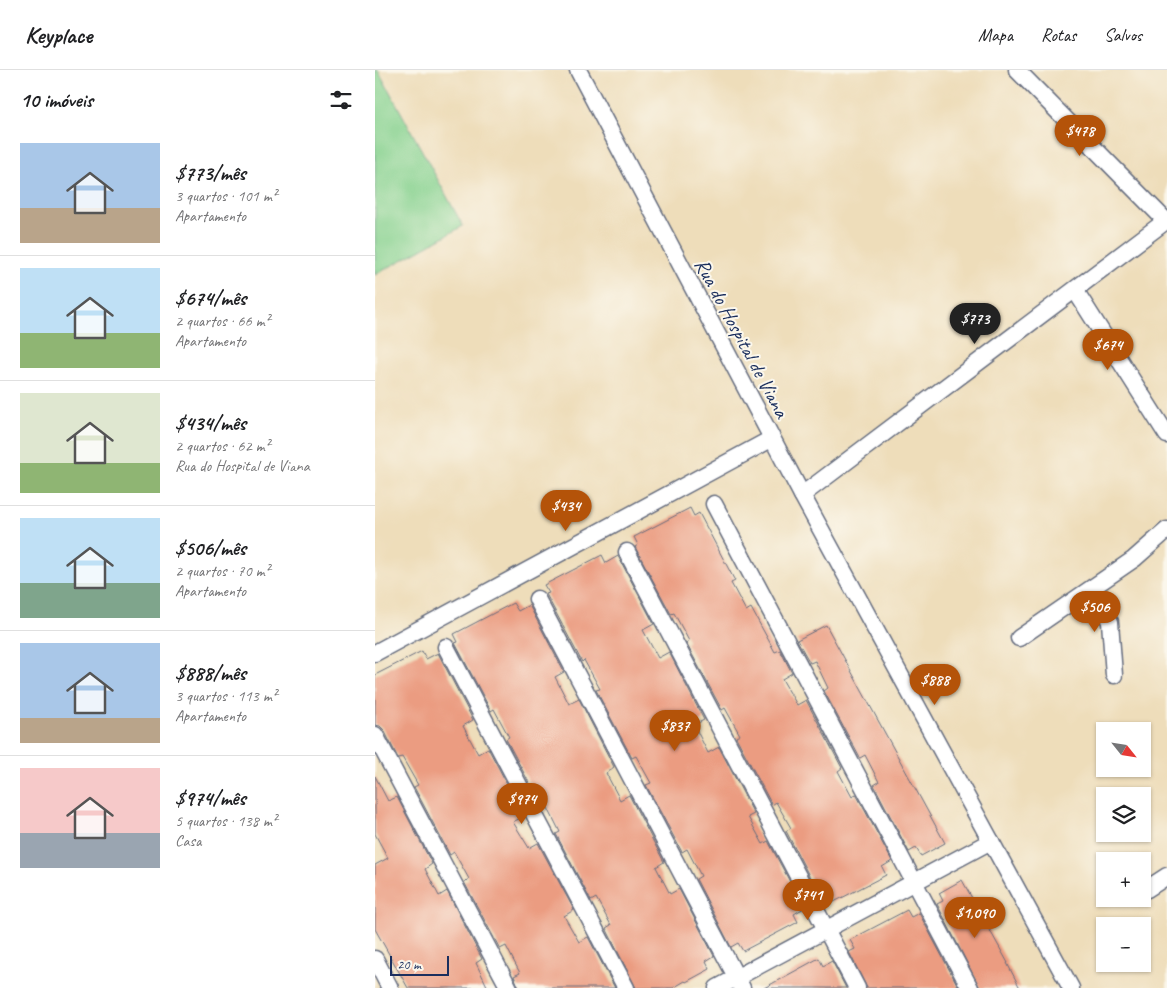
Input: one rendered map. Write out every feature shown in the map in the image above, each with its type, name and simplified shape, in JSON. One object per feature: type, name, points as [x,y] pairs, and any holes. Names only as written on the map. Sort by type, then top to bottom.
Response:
[{"type":"street","name":"Rua do Hospital de Viana","points":[[375,653],[771,439],[578,70]]},
{"type":"street","points":[[802,495],[1166,221],[1017,70]]},
{"type":"street","points":[[1075,290],[1167,435]]},
{"type":"street","points":[[771,439],[1071,988]]},
{"type":"street","points":[[714,504],[970,988]]},
{"type":"street","points":[[1019,638],[1134,559],[1167,530]]},
{"type":"street","points":[[627,552],[857,988]]},
{"type":"street","points":[[1094,587],[1110,622],[1114,675]]},
{"type":"street","points":[[537,599],[739,983]]},
{"type":"street","points":[[446,647],[626,988]]},
{"type":"street","points":[[375,735],[509,988]]},
{"type":"street","points":[[717,988],[739,983],[826,930],[991,841]]},
{"type":"street","points":[[1151,886],[1167,876]]},
{"type":"street","points":[[375,959],[390,988]]},
{"type":"green space","points":[[375,70],[378,70],[463,226],[375,275]]},
{"type":"building","points":[[690,508],[694,516],[699,513],[735,581],[731,583],[746,611],[751,608],[775,652],[780,650],[792,673],[782,679],[797,705],[806,700],[842,768],[838,771],[852,797],[856,794],[892,861],[882,867],[886,875],[832,903],[828,895],[821,899],[786,831],[791,828],[776,802],[772,805],[736,737],[740,735],[725,708],[722,710],[686,643],[689,641],[674,613],[671,614],[635,547],[638,545],[634,537]]},
{"type":"building","points":[[602,555],[606,563],[618,556],[654,624],[643,630],[658,658],[669,652],[704,720],[694,725],[708,753],[719,747],[754,814],[748,817],[763,844],[768,841],[804,908],[794,914],[798,922],[743,951],[738,943],[731,947],[696,879],[701,876],[687,849],[682,852],[646,785],[651,783],[636,756],[632,758],[596,690],[600,689],[584,660],[582,662],[546,594],[549,593],[544,585]]},
{"type":"building","points":[[513,603],[518,611],[529,605],[564,672],[555,677],[569,704],[579,699],[614,767],[606,773],[620,800],[629,795],[664,862],[656,867],[670,894],[679,889],[714,956],[706,961],[710,969],[673,988],[636,988],[606,928],[611,925],[596,898],[591,901],[556,834],[560,832],[546,804],[542,807],[506,739],[509,737],[494,709],[491,711],[455,643],[458,642],[454,634]]},
{"type":"building","points":[[826,625],[945,843],[921,856],[916,848],[909,852],[874,785],[879,782],[865,755],[860,758],[824,691],[828,688],[815,661],[810,663],[797,640]]},
{"type":"building","points":[[422,651],[426,659],[438,653],[473,720],[463,726],[478,754],[488,748],[524,816],[513,822],[529,848],[538,843],[574,910],[564,916],[579,942],[588,937],[615,988],[519,988],[514,976],[520,973],[506,946],[500,949],[464,882],[469,879],[454,852],[450,855],[414,787],[418,785],[402,757],[398,758],[384,730],[380,726],[375,725],[375,675]]},
{"type":"building","points":[[375,776],[388,801],[397,797],[432,864],[425,869],[439,896],[447,891],[482,959],[476,963],[488,988],[408,988],[375,929],[375,865],[388,858],[375,834]]},
{"type":"building","points":[[962,880],[1020,988],[980,988],[937,904],[943,901],[939,893]]},
{"type":"building","points":[[907,910],[911,917],[919,913],[959,988],[867,988],[849,952],[855,949],[850,940]]},
{"type":"building","points":[[819,958],[823,966],[832,961],[846,988],[764,988]]}]
